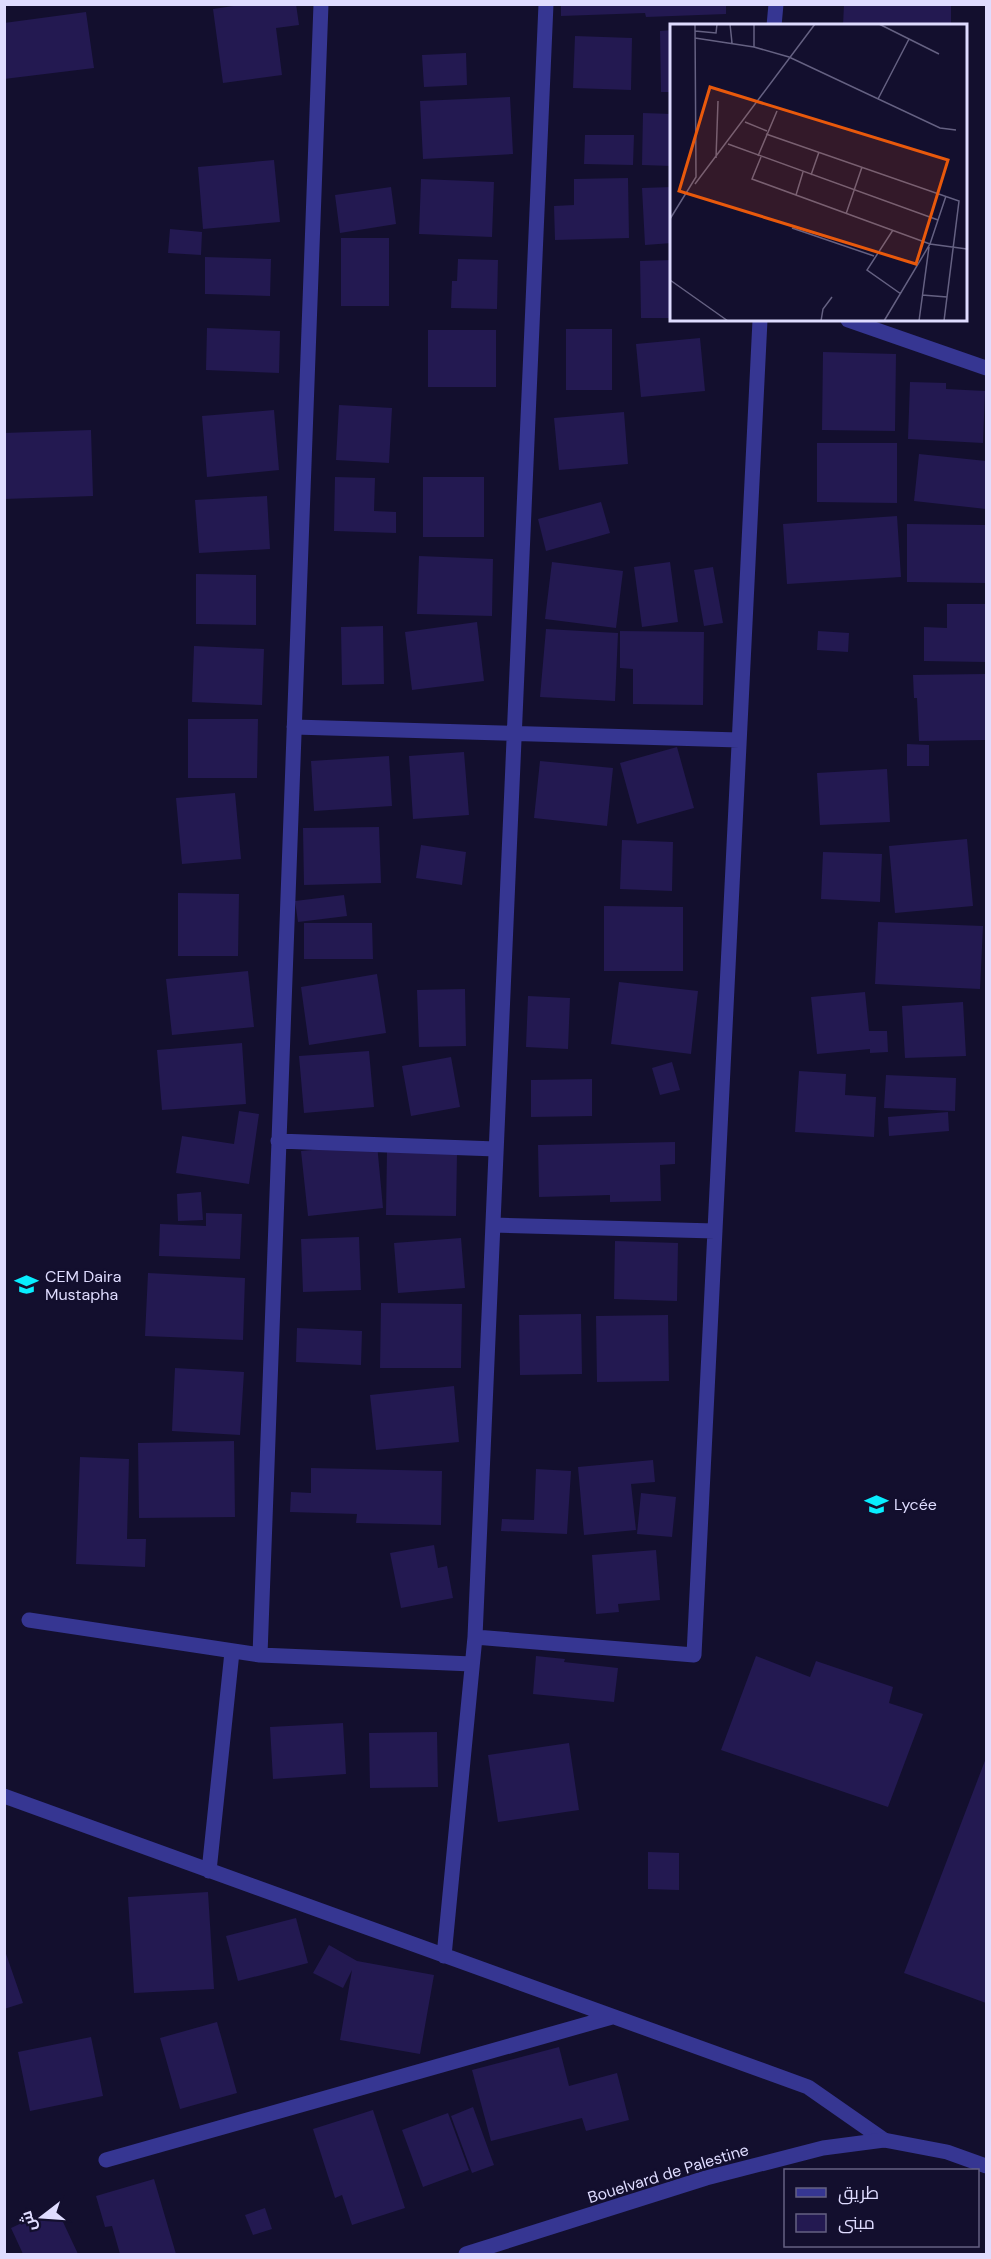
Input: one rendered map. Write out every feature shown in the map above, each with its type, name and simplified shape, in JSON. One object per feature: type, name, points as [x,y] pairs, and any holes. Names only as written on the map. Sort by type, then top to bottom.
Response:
[{"type":"street","points":[[260,1655],[321,4]]},
{"type":"street","points":[[444,1956],[475,1637],[546,4]]},
{"type":"street","points":[[774,24],[776,4]]},
{"type":"street","points":[[475,1637],[694,1655],[760,321]]},
{"type":"street","points":[[851,321],[987,368]]},
{"type":"street","points":[[294,727],[739,740]]},
{"type":"street","points":[[279,1141],[496,1149]]},
{"type":"street","points":[[493,1225],[715,1231]]},
{"type":"street","points":[[29,1620],[260,1655],[472,1664]]},
{"type":"street","points":[[209,1870],[232,1652]]},
{"type":"street","points":[[4,1797],[808,2087],[884,2140],[947,2152],[987,2166]]},
{"type":"street","points":[[106,2160],[612,2017]]},
{"type":"street","name":"Bouelvard de Palestine","points":[[466,2254],[706,2178],[823,2148],[884,2140]]},
{"type":"building","points":[[247,4],[296,4],[299,25],[276,28],[282,75],[223,83],[213,9]]},
{"type":"building","points":[[561,4],[726,4],[726,14],[646,17],[645,13],[561,16]]},
{"type":"building","points":[[844,4],[951,4],[951,24],[843,24]]},
{"type":"building","points":[[86,12],[94,68],[4,79],[4,23]]},
{"type":"building","points":[[670,30],[670,92],[661,92],[660,31]]},
{"type":"building","points":[[575,36],[632,38],[631,90],[573,88]]},
{"type":"building","points":[[466,53],[467,85],[424,87],[422,55]]},
{"type":"building","points":[[510,97],[513,154],[423,159],[420,101]]},
{"type":"building","points":[[643,113],[670,114],[670,166],[642,165]]},
{"type":"building","points":[[585,135],[634,135],[633,165],[584,164]]},
{"type":"building","points":[[274,160],[280,222],[203,229],[198,167]]},
{"type":"building","points":[[628,178],[629,238],[555,240],[554,206],[574,205],[574,179]]},
{"type":"building","points":[[421,179],[494,182],[492,237],[419,234]]},
{"type":"building","points":[[391,187],[396,224],[340,233],[335,195]]},
{"type":"building","points":[[670,187],[670,243],[645,245],[642,188]]},
{"type":"building","points":[[170,229],[202,232],[201,255],[168,253]]},
{"type":"building","points":[[341,238],[389,238],[389,306],[341,306]]},
{"type":"building","points":[[205,257],[271,259],[270,296],[205,294]]},
{"type":"building","points":[[458,259],[498,260],[497,309],[451,308],[452,281],[457,281]]},
{"type":"building","points":[[670,260],[670,318],[641,318],[640,261]]},
{"type":"building","points":[[207,328],[280,331],[279,373],[206,370]]},
{"type":"building","points":[[566,329],[612,329],[612,390],[566,390]]},
{"type":"building","points":[[428,330],[496,330],[496,387],[428,387]]},
{"type":"building","points":[[700,338],[705,391],[641,397],[636,344]]},
{"type":"building","points":[[823,352],[896,354],[895,431],[822,430]]},
{"type":"building","points":[[910,382],[946,383],[946,389],[985,391],[983,443],[908,439]]},
{"type":"building","points":[[339,405],[392,408],[389,463],[336,460]]},
{"type":"building","points":[[274,410],[279,470],[207,477],[202,416]]},
{"type":"building","points":[[624,412],[628,464],[559,470],[554,418]]},
{"type":"building","points":[[91,430],[93,496],[4,499],[4,433]]},
{"type":"building","points":[[817,443],[897,443],[897,503],[817,502]]},
{"type":"building","points":[[919,454],[986,461],[986,509],[914,501]]},
{"type":"building","points":[[335,477],[375,478],[374,511],[396,512],[396,533],[334,531]]},
{"type":"building","points":[[423,477],[484,477],[484,537],[423,537]]},
{"type":"building","points":[[267,496],[270,549],[199,553],[195,500]]},
{"type":"building","points":[[601,502],[610,533],[546,551],[538,519]]},
{"type":"building","points":[[897,516],[901,577],[787,584],[783,524]]},
{"type":"building","points":[[907,524],[986,525],[986,583],[907,582]]},
{"type":"building","points":[[419,556],[493,559],[492,616],[417,614]]},
{"type":"building","points":[[552,562],[623,571],[616,628],[545,619]]},
{"type":"building","points":[[670,562],[678,622],[642,627],[634,567]]},
{"type":"building","points":[[713,567],[723,623],[704,626],[694,570]]},
{"type":"building","points":[[196,574],[256,575],[256,625],[196,624]]},
{"type":"building","points":[[947,604],[986,604],[986,662],[924,661],[924,627],[947,628]]},
{"type":"building","points":[[477,622],[484,681],[412,690],[405,632]]},
{"type":"building","points":[[383,626],[384,684],[342,685],[341,627]]},
{"type":"building","points":[[546,629],[618,633],[615,701],[540,697]]},
{"type":"building","points":[[620,631],[704,632],[703,705],[633,704],[633,669],[620,668]]},
{"type":"building","points":[[818,631],[849,633],[848,652],[817,650]]},
{"type":"building","points":[[194,646],[264,649],[262,705],[192,702]]},
{"type":"building","points":[[985,674],[986,740],[919,741],[917,698],[914,698],[913,675]]},
{"type":"building","points":[[188,719],[258,719],[257,778],[188,778]]},
{"type":"building","points":[[907,744],[929,745],[929,766],[907,766]]},
{"type":"building","points":[[677,747],[694,808],[637,824],[620,763]]},
{"type":"building","points":[[464,752],[469,815],[413,819],[409,756]]},
{"type":"building","points":[[389,756],[392,806],[314,811],[311,761]]},
{"type":"building","points":[[540,761],[613,768],[607,826],[534,818]]},
{"type":"building","points":[[887,769],[890,822],[820,825],[817,773]]},
{"type":"building","points":[[235,793],[241,859],[182,864],[176,798]]},
{"type":"building","points":[[379,827],[381,883],[304,885],[303,828]]},
{"type":"building","points":[[967,839],[973,906],[895,913],[889,846]]},
{"type":"building","points":[[622,840],[673,842],[672,891],[620,889]]},
{"type":"building","points":[[421,845],[466,852],[462,885],[416,878]]},
{"type":"building","points":[[823,852],[882,854],[880,902],[821,899]]},
{"type":"building","points":[[178,893],[239,894],[238,956],[178,956]]},
{"type":"building","points":[[344,895],[347,916],[298,922],[295,901]]},
{"type":"building","points":[[604,906],[683,907],[683,971],[604,971]]},
{"type":"building","points":[[878,922],[983,926],[980,989],[875,984]]},
{"type":"building","points":[[304,923],[372,923],[373,959],[304,959]]},
{"type":"building","points":[[248,971],[254,1027],[172,1035],[166,979]]},
{"type":"building","points":[[377,974],[386,1033],[309,1045],[301,987]]},
{"type":"building","points":[[619,982],[698,991],[691,1054],[611,1044]]},
{"type":"building","points":[[465,989],[466,1046],[419,1047],[417,990]]},
{"type":"building","points":[[865,992],[869,1031],[887,1031],[888,1052],[870,1053],[870,1049],[817,1054],[811,997]]},
{"type":"building","points":[[528,996],[570,998],[568,1049],[526,1047]]},
{"type":"building","points":[[963,1002],[966,1056],[905,1058],[902,1006]]},
{"type":"building","points":[[242,1043],[246,1104],[162,1110],[157,1050]]},
{"type":"building","points":[[369,1051],[374,1107],[304,1113],[299,1056]]},
{"type":"building","points":[[451,1057],[460,1107],[411,1116],[402,1066]]},
{"type":"building","points":[[672,1062],[680,1090],[660,1095],[652,1068]]},
{"type":"building","points":[[799,1071],[846,1074],[845,1095],[876,1097],[874,1137],[795,1132]]},
{"type":"building","points":[[886,1075],[956,1078],[955,1111],[884,1108]]},
{"type":"building","points":[[592,1079],[592,1116],[531,1117],[531,1080]]},
{"type":"building","points":[[239,1111],[259,1114],[249,1184],[176,1173],[182,1136],[234,1144]]},
{"type":"building","points":[[948,1112],[949,1131],[889,1136],[888,1117]]},
{"type":"building","points":[[675,1142],[675,1164],[660,1165],[661,1201],[610,1202],[610,1195],[539,1197],[538,1145]]},
{"type":"building","points":[[377,1144],[383,1208],[308,1216],[301,1151]]},
{"type":"building","points":[[387,1151],[457,1152],[456,1216],[386,1215]]},
{"type":"building","points":[[201,1192],[203,1220],[178,1221],[177,1194]]},
{"type":"building","points":[[206,1213],[242,1214],[240,1259],[159,1256],[160,1224],[206,1226]]},
{"type":"building","points":[[359,1237],[361,1290],[303,1292],[301,1239]]},
{"type":"building","points":[[461,1238],[465,1288],[398,1293],[394,1243]]},
{"type":"building","points":[[615,1241],[678,1243],[677,1301],[614,1299]]},
{"type":"building","points":[[148,1273],[245,1278],[243,1340],[145,1336]]},
{"type":"building","points":[[381,1303],[462,1304],[461,1368],[380,1368]]},
{"type":"building","points":[[581,1314],[582,1374],[520,1375],[519,1315]]},
{"type":"building","points":[[668,1315],[669,1381],[597,1382],[596,1316]]},
{"type":"building","points":[[297,1328],[362,1331],[361,1365],[296,1362]]},
{"type":"building","points":[[175,1368],[244,1372],[240,1435],[172,1431]]},
{"type":"building","points":[[454,1386],[459,1442],[376,1450],[370,1395]]},
{"type":"building","points":[[234,1441],[235,1517],[139,1518],[138,1443]]},
{"type":"building","points":[[80,1457],[129,1459],[127,1539],[146,1539],[145,1567],[76,1564]]},
{"type":"building","points":[[653,1460],[655,1482],[631,1484],[636,1530],[584,1535],[578,1467]]},
{"type":"building","points":[[311,1468],[442,1471],[441,1525],[356,1523],[357,1514],[290,1512],[291,1492],[311,1493]]},
{"type":"building","points":[[536,1469],[571,1471],[567,1534],[501,1531],[502,1519],[534,1520]]},
{"type":"building","points":[[641,1493],[676,1497],[672,1537],[637,1534]]},
{"type":"building","points":[[434,1545],[438,1568],[447,1566],[453,1598],[401,1608],[390,1553]]},
{"type":"building","points":[[656,1550],[660,1600],[618,1604],[619,1612],[596,1614],[592,1555]]},
{"type":"building","points":[[536,1656],[565,1659],[564,1662],[618,1668],[614,1702],[533,1694]]},
{"type":"building","points":[[756,1656],[810,1677],[816,1661],[893,1687],[889,1703],[923,1714],[888,1807],[721,1750]]},
{"type":"building","points":[[343,1723],[346,1774],[273,1779],[270,1727]]},
{"type":"building","points":[[437,1732],[438,1787],[370,1788],[369,1733]]},
{"type":"building","points":[[569,1743],[579,1810],[498,1822],[488,1755]]},
{"type":"building","points":[[986,1758],[986,2003],[904,1973]]},
{"type":"building","points":[[648,1852],[679,1853],[679,1890],[648,1889]]},
{"type":"building","points":[[208,1892],[214,1989],[134,1993],[128,1897]]},
{"type":"building","points":[[296,1918],[308,1963],[238,1981],[226,1936]]},
{"type":"building","points":[[329,1945],[357,1961],[434,1975],[420,2054],[340,2040],[352,1970],[343,1988],[313,1973]]},
{"type":"building","points":[[4,1948],[23,2003],[4,2009]]},
{"type":"building","points":[[217,2022],[237,2093],[180,2109],[160,2038]]},
{"type":"building","points":[[91,2037],[103,2096],[30,2111],[18,2052]]},
{"type":"building","points":[[559,2047],[569,2086],[617,2073],[629,2120],[586,2131],[582,2118],[491,2141],[472,2070]]},
{"type":"building","points":[[473,2107],[494,2165],[472,2173],[451,2116]]},
{"type":"building","points":[[373,2110],[405,2208],[352,2225],[342,2195],[335,2198],[313,2129]]},
{"type":"building","points":[[448,2113],[469,2170],[423,2187],[402,2130]]},
{"type":"building","points":[[154,2179],[176,2254],[120,2254],[112,2226],[105,2227],[96,2196]]},
{"type":"building","points":[[56,2207],[78,2254],[23,2254],[11,2228]]},
{"type":"building","points":[[265,2208],[272,2229],[253,2235],[245,2215]]},
{"type":"place","name":"CEM Daira Mustapha","points":[[27,1285]]},
{"type":"place","name":"Lycée","points":[[876,1504]]}]
